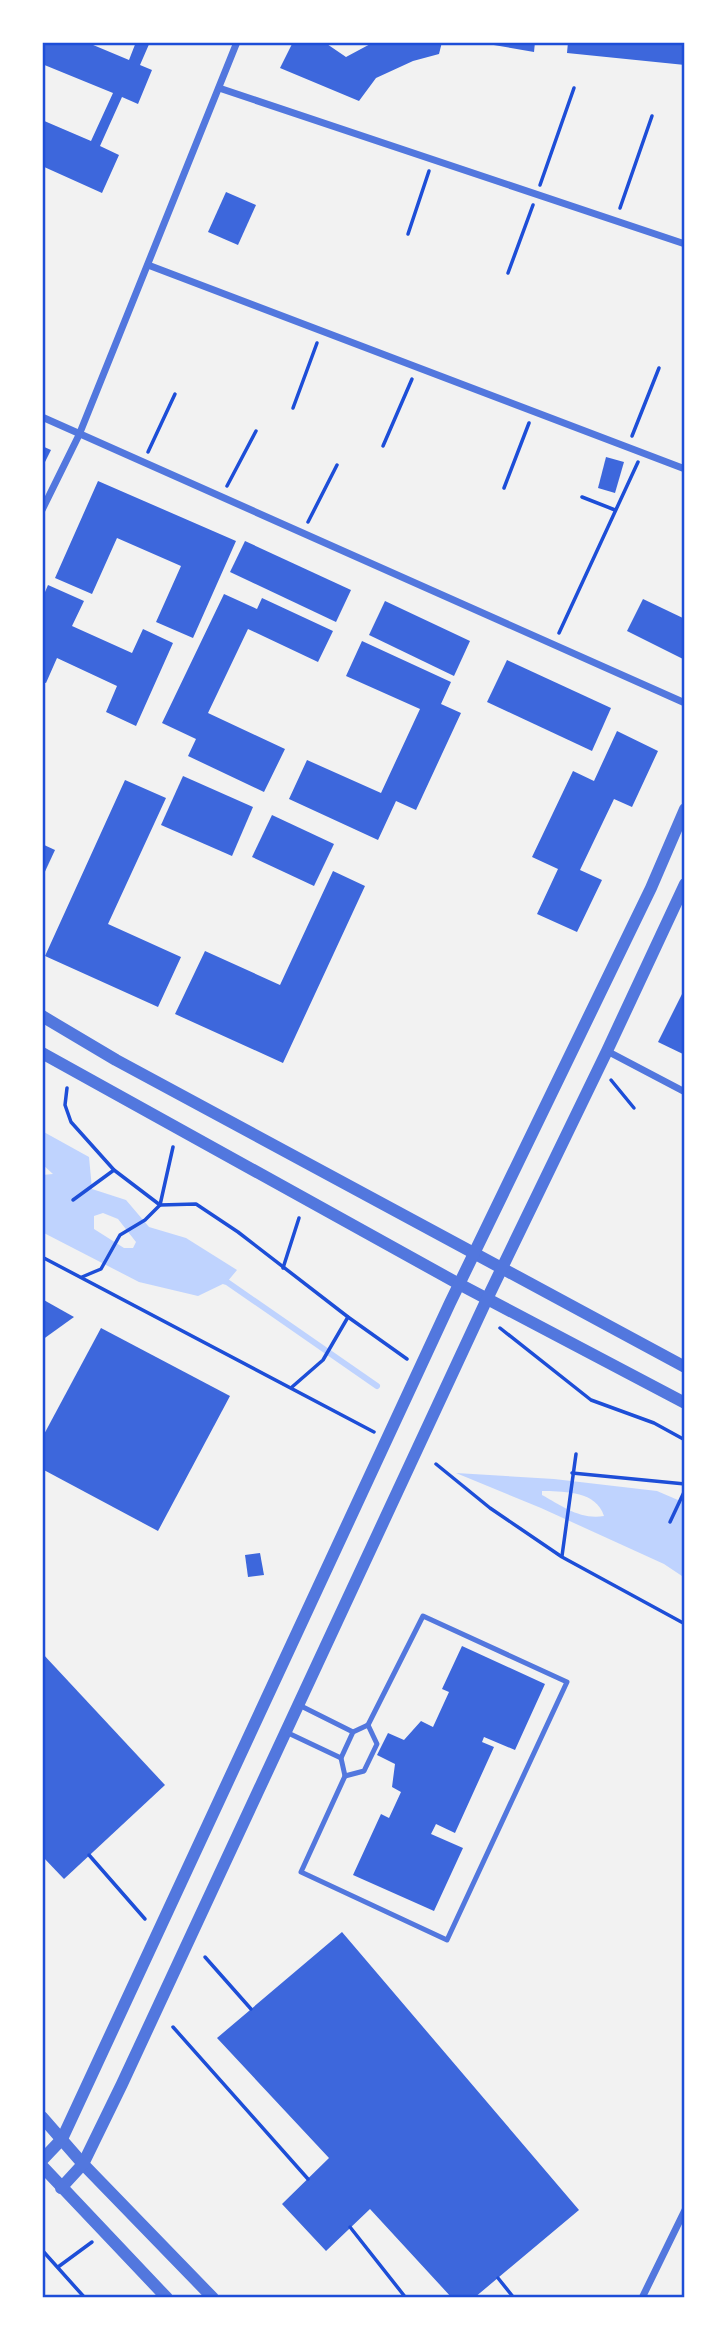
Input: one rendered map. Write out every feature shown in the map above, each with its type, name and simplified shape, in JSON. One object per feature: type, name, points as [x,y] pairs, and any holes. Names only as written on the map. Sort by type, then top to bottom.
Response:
[{"type":"street","points":[[42,510],[79,435],[237,42]]},
{"type":"street","points":[[219,88],[685,244]]},
{"type":"street","points":[[148,265],[685,469]]},
{"type":"street","points":[[42,417],[685,703]]},
{"type":"street","points":[[42,2160],[62,2139],[459,1284],[475,1256],[651,888],[685,809]]},
{"type":"street","points":[[61,2188],[83,2164],[487,1299],[681,902],[685,884]]},
{"type":"street","points":[[42,1016],[116,1060],[475,1256],[685,1367]]},
{"type":"street","points":[[607,1051],[685,1092]]},
{"type":"street","points":[[42,1053],[459,1284],[685,1403]]},
{"type":"street","points":[[42,2117],[83,2164],[213,2298]]},
{"type":"street","points":[[42,2166],[167,2298]]},
{"type":"street","points":[[642,2298],[685,2210]]},
{"type":"lane","points":[[423,1616],[567,1682],[447,1940],[301,1872],[345,1776],[341,1758],[353,1732],[368,1725],[423,1616]]},
{"type":"lane","points":[[299,1704],[353,1732]]},
{"type":"lane","points":[[345,1776],[364,1771],[377,1744],[368,1725]]},
{"type":"lane","points":[[286,1732],[341,1758]]},
{"type":"path","points":[[508,273],[574,88]]},
{"type":"path","points":[[615,220],[652,116]]},
{"type":"path","points":[[408,234],[433,159]]},
{"type":"path","points":[[293,408],[322,331]]},
{"type":"path","points":[[383,446],[417,367]]},
{"type":"path","points":[[628,447],[659,368]]},
{"type":"path","points":[[143,463],[175,394]]},
{"type":"path","points":[[504,488],[533,411]]},
{"type":"path","points":[[222,498],[256,431]]},
{"type":"path","points":[[553,644],[642,453]]},
{"type":"path","points":[[303,534],[337,465]]},
{"type":"path","points":[[582,497],[615,510]]},
{"type":"path","points":[[611,1080],[634,1108]]},
{"type":"path","points":[[67,1088],[65,1105],[71,1122],[114,1170],[160,1205],[197,1204],[239,1232],[283,1268],[408,1360]]},
{"type":"path","points":[[82,1277],[102,1269],[120,1235],[145,1220],[160,1205],[173,1147]]},
{"type":"path","points":[[73,1200],[114,1170]]},
{"type":"path","points":[[283,1268],[299,1218]]},
{"type":"path","points":[[42,1257],[375,1433]]},
{"type":"path","points":[[292,1387],[323,1360],[348,1317]]},
{"type":"path","points":[[500,1328],[591,1400],[654,1423],[685,1440]]},
{"type":"path","points":[[562,1557],[576,1454]]},
{"type":"path","points":[[436,1464],[490,1508],[562,1557],[685,1624]]},
{"type":"path","points":[[572,1474],[685,1484]]},
{"type":"path","points":[[670,1522],[685,1490]]},
{"type":"path","points":[[89,1855],[145,1919]]},
{"type":"path","points":[[205,1957],[251,2009]]},
{"type":"path","points":[[173,2027],[308,2179]]},
{"type":"path","points":[[350,2227],[406,2298]]},
{"type":"path","points":[[58,2267],[94,2241]]},
{"type":"path","points":[[42,2250],[85,2298]]},
{"type":"path","points":[[498,2278],[514,2298]]},
{"type":"water","points":[[42,1131],[89,1157],[92,1189],[126,1200],[149,1227],[186,1238],[237,1270],[227,1282],[198,1296],[139,1282],[42,1232],[42,1175],[53,1174],[42,1164]],"holes":[[[103,1213],[118,1219],[136,1242],[133,1248],[124,1248],[94,1229],[94,1216]]]},
{"type":"water","points":[[456,1473],[554,1479],[657,1491],[685,1503],[685,1578],[664,1564]],"holes":[[[542,1491],[587,1497],[600,1508],[604,1516],[587,1516],[564,1508],[542,1495]]]},
{"type":"building","points":[[42,42],[86,42],[129,60],[136,42],[150,42],[140,65],[152,70],[138,104],[122,97],[100,146],[119,155],[102,193],[42,166],[42,120],[91,141],[113,93],[42,64]]},
{"type":"building","points":[[293,42],[324,42],[346,57],[374,42],[442,42],[439,54],[413,61],[376,78],[359,101],[280,68]]},
{"type":"building","points":[[476,42],[535,42],[534,52]]},
{"type":"building","points":[[568,42],[685,42],[685,65],[567,53]]},
{"type":"building","points":[[226,192],[256,205],[238,245],[208,232]]},
{"type":"building","points":[[42,446],[51,450],[42,468]]},
{"type":"building","points":[[606,457],[624,462],[615,493],[598,488]]},
{"type":"building","points":[[98,481],[236,541],[193,638],[156,622],[181,566],[117,538],[92,594],[55,578]]},
{"type":"building","points":[[245,541],[351,590],[336,622],[230,572]]},
{"type":"building","points":[[48,585],[84,601],[72,626],[132,653],[143,629],[173,643],[136,726],[106,712],[117,686],[57,658],[46,683],[42,682],[42,599]]},
{"type":"building","points":[[224,594],[257,609],[262,598],[333,631],[318,662],[248,629],[208,713],[285,749],[264,792],[188,756],[196,739],[162,723]]},
{"type":"building","points":[[643,599],[685,619],[685,660],[627,631]]},
{"type":"building","points":[[385,601],[470,641],[454,676],[369,635]]},
{"type":"building","points":[[362,641],[451,682],[441,704],[461,713],[416,810],[396,801],[378,840],[289,799],[307,760],[381,793],[420,709],[346,676]]},
{"type":"building","points":[[507,660],[611,708],[592,751],[487,702]]},
{"type":"building","points":[[617,731],[658,751],[632,807],[614,799],[580,870],[602,880],[577,932],[537,914],[558,869],[532,857],[573,771],[594,781]]},
{"type":"building","points":[[183,776],[253,807],[232,856],[161,825]]},
{"type":"building","points":[[125,780],[166,798],[108,924],[181,957],[158,1007],[45,956]]},
{"type":"building","points":[[272,815],[334,844],[314,886],[252,857]]},
{"type":"building","points":[[42,844],[55,850],[42,878]]},
{"type":"building","points":[[333,871],[365,886],[283,1063],[175,1014],[205,951],[280,985]]},
{"type":"building","points":[[685,988],[685,1055],[658,1042]]},
{"type":"building","points":[[42,1299],[74,1317],[42,1340]]},
{"type":"building","points":[[101,1328],[230,1396],[158,1531],[42,1469],[42,1438]]},
{"type":"building","points":[[260,1553],[264,1575],[248,1577],[245,1555]]},
{"type":"building","points":[[462,1646],[545,1684],[515,1750],[484,1737],[482,1742],[494,1747],[455,1833],[436,1824],[431,1834],[463,1848],[434,1911],[353,1875],[381,1814],[389,1818],[401,1792],[392,1787],[395,1764],[377,1755],[388,1733],[404,1740],[421,1721],[433,1727],[449,1692],[442,1689]]},
{"type":"building","points":[[42,1653],[165,1785],[64,1879],[42,1856]]},
{"type":"building","points":[[342,1932],[579,2210],[474,2298],[452,2298],[370,2209],[326,2251],[282,2204],[329,2158],[217,2038]]},
{"type":"waterway","points":[[220,1280],[227,1282],[377,1386]]}]
